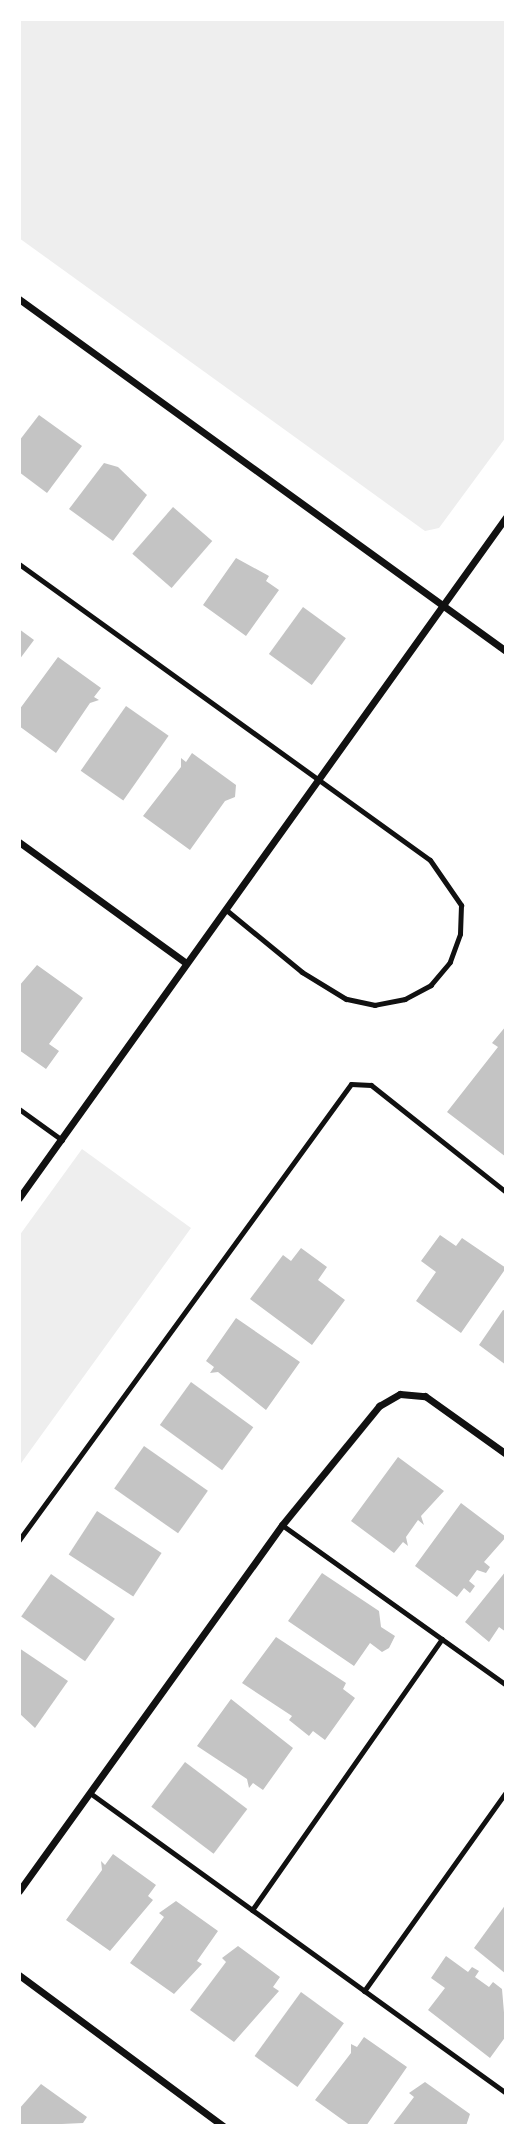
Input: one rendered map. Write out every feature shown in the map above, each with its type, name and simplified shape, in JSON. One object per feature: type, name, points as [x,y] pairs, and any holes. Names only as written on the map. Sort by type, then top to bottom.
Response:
[{"type":"street","points":[[19,299],[506,651]]},
{"type":"street","points":[[19,1198],[506,517]]},
{"type":"street","points":[[19,842],[187,963]]},
{"type":"street","points":[[19,1891],[282,1525],[379,1406],[400,1394],[425,1396],[506,1454]]},
{"type":"street","points":[[19,1975],[223,2126]]},
{"type":"lane","points":[[19,564],[448,878],[461,905],[460,934],[450,962],[431,985],[405,999],[375,1004],[346,999],[302,972],[225,909]]},
{"type":"lane","points":[[19,1540],[351,1084],[371,1085],[506,1192]]},
{"type":"lane","points":[[19,1109],[62,1140]]},
{"type":"lane","points":[[282,1525],[506,1685]]},
{"type":"lane","points":[[252,1910],[442,1639]]},
{"type":"lane","points":[[365,1992],[506,1791]]},
{"type":"lane","points":[[90,1793],[506,2093]]},
{"type":"shaded area","points":[[19,19],[506,19],[506,437],[439,528],[425,531],[19,238]]},
{"type":"shaded area","points":[[82,1149],[191,1228],[19,1466],[19,1236]]},
{"type":"building","points":[[39,415],[82,446],[47,493],[19,472],[19,441]]},
{"type":"building","points":[[104,463],[118,467],[147,495],[113,541],[69,509]]},
{"type":"building","points":[[173,507],[212,541],[172,588],[132,554]]},
{"type":"building","points":[[236,558],[269,576],[266,581],[279,590],[246,636],[203,605]]},
{"type":"building","points":[[303,607],[346,638],[312,685],[269,654]]},
{"type":"building","points":[[19,629],[34,640],[19,660]]},
{"type":"building","points":[[58,657],[101,688],[94,697],[99,700],[90,703],[56,753],[19,726],[19,710]]},
{"type":"building","points":[[126,706],[169,736],[123,801],[81,771]]},
{"type":"building","points":[[192,753],[236,785],[235,797],[225,801],[190,850],[143,816],[181,767],[181,758],[186,762]]},
{"type":"building","points":[[37,965],[83,998],[49,1044],[59,1051],[46,1069],[19,1050],[19,986]]},
{"type":"building","points":[[506,1026],[506,1157],[447,1112],[498,1047],[492,1043]]},
{"type":"building","points":[[440,1235],[456,1246],[462,1238],[506,1268],[461,1333],[416,1301],[436,1272],[421,1261]]},
{"type":"building","points":[[301,1248],[327,1267],[318,1280],[345,1300],[312,1345],[250,1299],[283,1255],[291,1261]]},
{"type":"building","points":[[503,1310],[506,1311],[506,1365],[479,1345]]},
{"type":"building","points":[[236,1318],[300,1362],[266,1410],[218,1372],[210,1373],[214,1367],[206,1361]]},
{"type":"building","points":[[191,1382],[253,1427],[222,1470],[160,1425]]},
{"type":"building","points":[[144,1446],[208,1491],[178,1533],[114,1489]]},
{"type":"building","points":[[398,1457],[444,1491],[421,1516],[424,1525],[418,1520],[406,1537],[408,1546],[403,1542],[394,1553],[351,1521]]},
{"type":"building","points":[[461,1503],[506,1537],[484,1562],[490,1567],[486,1573],[477,1570],[469,1581],[475,1586],[470,1593],[464,1588],[457,1597],[415,1566]]},
{"type":"building","points":[[97,1511],[162,1553],[133,1597],[69,1555]]},
{"type":"building","points":[[506,1571],[506,1632],[499,1627],[489,1642],[465,1622]]},
{"type":"building","points":[[322,1573],[379,1611],[381,1627],[395,1636],[389,1648],[382,1652],[370,1643],[354,1666],[288,1621]]},
{"type":"building","points":[[51,1574],[115,1619],[85,1661],[21,1617]]},
{"type":"building","points":[[276,1637],[346,1683],[343,1689],[355,1698],[325,1740],[313,1731],[309,1736],[289,1720],[292,1716],[242,1683]]},
{"type":"building","points":[[19,1648],[68,1681],[35,1728],[19,1713]]},
{"type":"building","points":[[231,1699],[293,1748],[263,1790],[253,1783],[249,1788],[247,1779],[197,1746]]},
{"type":"building","points":[[185,1762],[247,1809],[214,1854],[151,1807]]},
{"type":"building","points":[[113,1854],[156,1885],[148,1896],[153,1900],[110,1951],[66,1920],[102,1870],[101,1861],[105,1865]]},
{"type":"building","points":[[176,1901],[218,1931],[197,1961],[202,1964],[174,1994],[130,1963],[164,1917],[159,1913]]},
{"type":"building","points":[[506,1904],[506,1974],[474,1948]]},
{"type":"building","points":[[238,1946],[280,1977],[273,1987],[279,1991],[234,2042],[190,2010],[226,1962],[222,1958]]},
{"type":"building","points":[[446,1956],[468,1972],[472,1967],[479,1971],[475,1977],[489,1987],[493,1982],[502,1989],[506,2036],[490,2058],[428,2010],[445,1988],[431,1978]]},
{"type":"building","points":[[301,1992],[344,2023],[297,2087],[255,2056]]},
{"type":"building","points":[[364,2037],[407,2067],[366,2126],[351,2126],[315,2100],[351,2053],[351,2044],[357,2047]]},
{"type":"building","points":[[425,2082],[470,2114],[466,2126],[392,2126],[414,2097],[409,2093]]},
{"type":"building","points":[[41,2084],[87,2117],[83,2123],[19,2126],[19,2109]]}]
